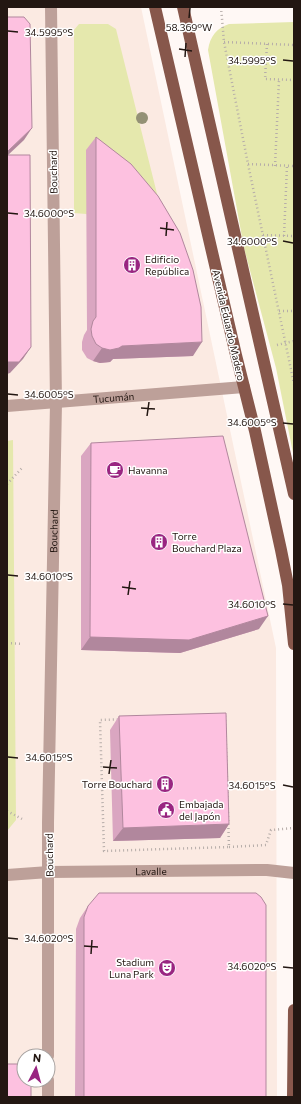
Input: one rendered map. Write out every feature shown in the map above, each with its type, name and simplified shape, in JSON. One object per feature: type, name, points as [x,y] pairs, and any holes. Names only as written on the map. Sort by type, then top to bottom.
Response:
[{"type":"main road","name":"Avenida Eduardo Madero","points":[[154,7],[257,439],[283,557],[288,585],[294,644]]},
{"type":"main road","points":[[183,7],[294,494]]},
{"type":"main road","points":[[293,1097],[294,1010]]},
{"type":"street","name":"Bouchard","points":[[48,1048],[49,815],[56,403],[51,7]]},
{"type":"street","name":"Tucumán","points":[[7,406],[244,388]]},
{"type":"street","name":"Lavalle","points":[[7,875],[49,872],[267,870],[294,873]]},
{"type":"path","points":[[221,7],[224,42],[294,384]]},
{"type":"path","points":[[224,42],[294,45]]},
{"type":"path","points":[[267,44],[265,79],[294,80]]},
{"type":"path","points":[[275,166],[279,80]]},
{"type":"path","points":[[248,164],[294,166]]},
{"type":"path","points":[[284,236],[287,166]]},
{"type":"path","points":[[263,235],[294,236]]},
{"type":"path","points":[[278,311],[294,311]]},
{"type":"path","points":[[7,484],[22,468]]},
{"type":"path","points":[[7,643],[23,644]]},
{"type":"path","points":[[229,847],[225,716],[100,720],[104,851],[229,847],[266,845],[271,830],[294,828]]},
{"type":"path","points":[[7,811],[24,820]]},
{"type":"shaded area","points":[[7,7],[141,7],[276,648],[277,1097],[7,1097]]},
{"type":"green space","points":[[294,22],[294,458],[276,368],[244,248],[208,50],[210,41],[215,33],[229,24]]},
{"type":"green space","points":[[79,24],[108,24],[116,29],[170,246],[86,214],[74,213],[74,30]]},
{"type":"green space","points":[[13,440],[16,820],[7,831],[7,441]]},
{"type":"building","points":[[7,17],[24,17],[30,24],[32,128],[7,152]]},
{"type":"building","name":"Edificio República","points":[[96,137],[131,164],[158,196],[180,233],[193,270],[201,307],[202,342],[122,346],[110,350],[102,348],[96,344],[92,336],[91,329],[93,321],[96,317]]},
{"type":"building","points":[[7,155],[30,155],[31,347],[19,362],[7,362]]},
{"type":"building","name":"Torre Bouchard Plaza","points":[[223,436],[268,616],[189,640],[90,637],[91,443]]},
{"type":"building","name":"Torre Bouchard","points":[[226,713],[229,824],[123,828],[119,716]]},
{"type":"building","name":"Stadium Luna Park","points":[[99,893],[256,893],[261,897],[266,905],[266,1097],[84,1097],[84,917],[88,906]]},
{"type":"building","points":[[7,1064],[16,1064],[16,1088],[31,1088],[31,1097],[7,1097]]},
{"type":"place","name":"Edificio República","points":[[132,265]]},
{"type":"place","name":"Havanna","points":[[115,470]]},
{"type":"place","name":"Torre Bouchard Plaza","points":[[159,542]]},
{"type":"place","name":"Torre Bouchard","points":[[165,784]]},
{"type":"place","name":"Embajada del Japón","points":[[166,810]]},
{"type":"place","name":"Stadium Luna Park","points":[[167,968]]}]
